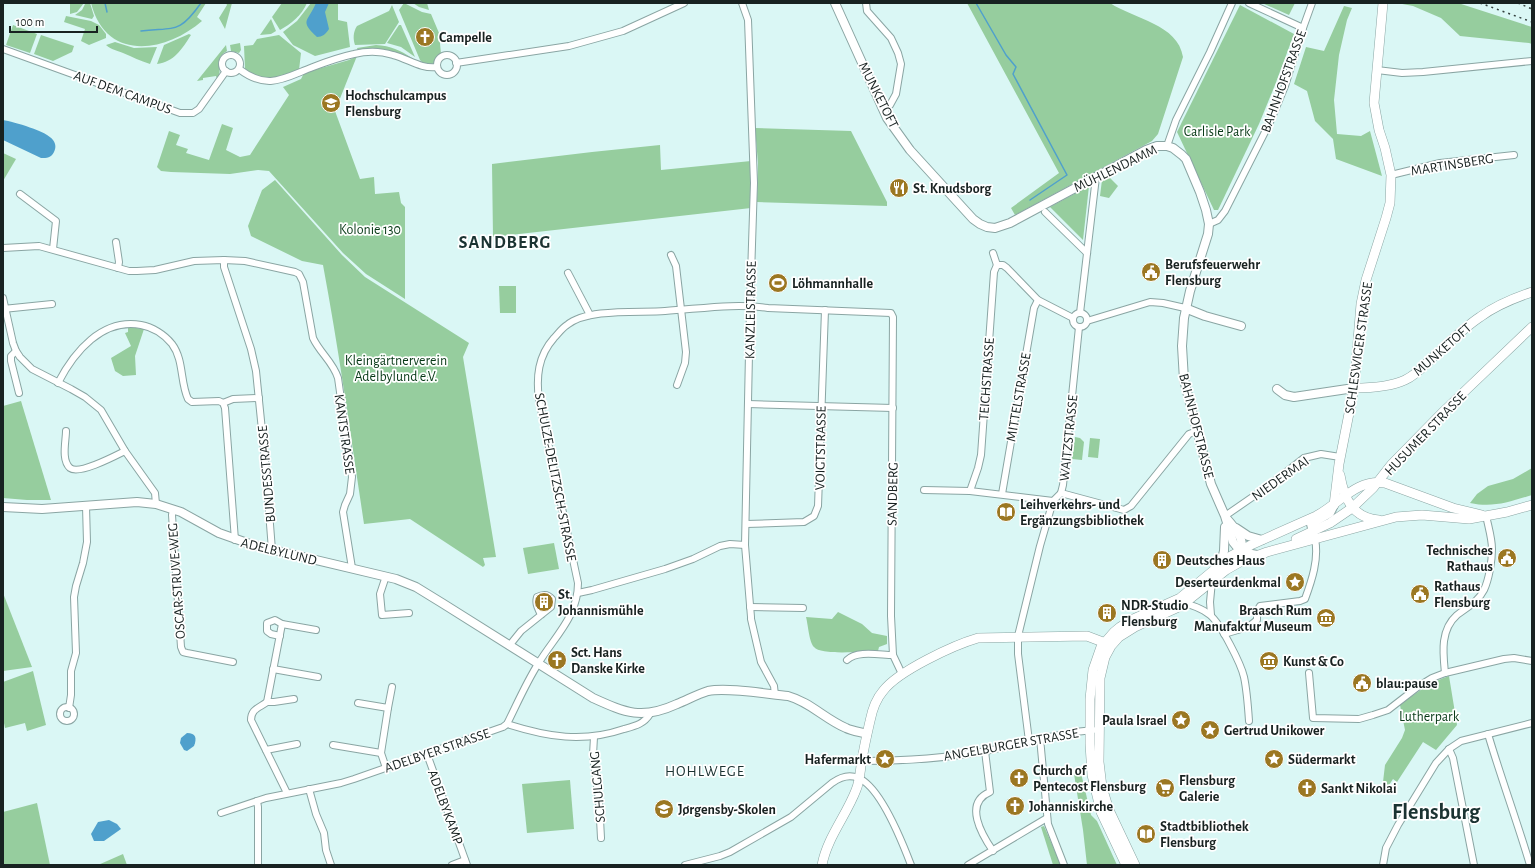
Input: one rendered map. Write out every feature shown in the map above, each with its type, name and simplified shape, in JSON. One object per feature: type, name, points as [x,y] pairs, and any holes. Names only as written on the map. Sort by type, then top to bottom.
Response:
[{"type":"main road","name":"SCHLESWIGER STRASSE","points":[[1339,461],[1354,392],[1361,304],[1366,280],[1390,203],[1391,174],[1375,116],[1375,88],[1383,3]]},
{"type":"main road","name":"MUNKETOFT","points":[[1354,392],[1392,384],[1415,374],[1480,316],[1495,307],[1532,292]]},
{"type":"main road","name":"HUSUMER STRASSE","points":[[1314,535],[1352,508],[1378,482],[1391,465],[1532,327]]},
{"type":"main road","points":[[1339,461],[1342,487],[1352,508],[1361,516],[1374,520],[1382,520]]},
{"type":"main road","points":[[1334,505],[1339,461]]},
{"type":"main road","points":[[1106,645],[1135,627],[1184,604],[1212,581],[1241,551],[1262,540],[1305,522],[1334,505],[1346,495],[1371,482],[1391,485],[1453,508],[1486,516]]},
{"type":"main road","points":[[1135,865],[1105,799],[1099,770],[1094,730],[1092,670],[1114,632],[1133,619],[1168,604],[1224,567],[1314,535],[1382,520],[1416,515],[1466,519],[1507,512],[1532,505]]},
{"type":"main road","points":[[822,865],[827,848],[856,790],[860,778],[867,734],[876,704],[882,691],[902,674],[966,642],[978,638],[1018,636],[1087,636],[1106,645]]},
{"type":"main road","points":[[1106,645],[1100,678],[1091,765],[1097,800],[1108,829],[1126,865]]},
{"type":"street","points":[[456,63],[585,43],[623,31],[684,3]]},
{"type":"street","name":"KANZLEISTRASSE","points":[[742,3],[748,20],[753,170],[745,545],[751,618],[761,662],[774,686],[775,695]]},
{"type":"street","name":"MUNKETOFT","points":[[835,3],[887,118],[910,150],[973,219],[987,227]]},
{"type":"street","points":[[866,3],[867,11],[891,38],[898,53],[900,64],[896,94],[890,105],[883,109]]},
{"type":"street","name":"MÜHLENDAMM","points":[[987,227],[995,228],[1010,223],[1146,150],[1157,146],[1167,146],[1176,120],[1210,52],[1232,3]]},
{"type":"street","points":[[1249,3],[1303,28]]},
{"type":"street","name":"BAHNHOFSTRASSE","points":[[1241,551],[1233,542],[1225,516],[1211,484],[1185,388],[1182,370],[1182,346],[1185,308],[1206,245],[1209,224],[1218,220],[1225,211],[1271,120],[1285,86],[1312,3]]},
{"type":"street","name":"AUF DEM CAMPUS","points":[[3,49],[180,113],[193,113],[199,109],[226,71],[223,68],[223,59],[229,55],[235,56],[239,59],[239,68]]},
{"type":"street","points":[[226,71],[232,73],[239,68],[248,76],[259,80],[272,81],[284,79],[326,62],[354,54],[369,52],[392,54],[419,66],[437,67],[443,74],[449,75],[454,71],[456,63],[452,57],[445,56],[438,60],[437,67]]},
{"type":"street","points":[[1377,70],[1402,73],[1423,72],[1532,60]]},
{"type":"street","points":[[1167,146],[1178,152],[1186,159],[1200,192],[1209,224]]},
{"type":"street","name":"MARTINSBERG","points":[[1391,174],[1440,163],[1514,156]]},
{"type":"street","points":[[1080,314],[1096,177]]},
{"type":"street","points":[[20,194],[56,221],[52,249]]},
{"type":"street","points":[[1045,212],[1087,253]]},
{"type":"street","points":[[116,242],[120,262],[118,268]]},
{"type":"street","name":"KANTSTRASSE","points":[[3,248],[39,246],[129,270],[146,271],[187,262],[224,260],[245,261],[288,270],[299,274],[303,282],[313,338],[316,345],[335,369],[338,378],[352,477],[350,494],[344,506],[343,512],[352,568]]},
{"type":"street","points":[[993,253],[997,265],[1003,265],[1007,268],[1038,300],[1073,318]]},
{"type":"street","points":[[671,255],[676,266],[686,358],[677,385]]},
{"type":"street","name":"BUNDESSTRASSE","points":[[224,260],[224,267],[251,349],[256,371],[272,550]]},
{"type":"street","name":"TEICHSTRASSE","points":[[970,491],[981,455],[994,272],[997,265]]},
{"type":"street","points":[[568,273],[590,315]]},
{"type":"street","points":[[3,298],[4,308],[16,351],[25,364],[32,370],[85,397],[101,410],[125,451],[154,493],[156,504]]},
{"type":"street","name":"MITTELSTRASSE","points":[[1002,494],[1034,308],[1038,300]]},
{"type":"street","points":[[1073,318],[1074,324],[1079,327],[1084,326],[1087,321],[1150,302],[1163,303],[1185,308],[1205,316],[1241,326]]},
{"type":"street","points":[[4,308],[52,304]]},
{"type":"street","name":"SCHULZE-DELITZSCH-STRASSE","points":[[578,593],[578,583],[540,408],[537,381],[542,355],[548,344],[567,324],[590,315],[600,313],[750,306],[891,313]]},
{"type":"street","name":"VOIGTSTRASSE","points":[[746,524],[796,524],[804,522],[814,516],[819,501],[825,310]]},
{"type":"street","name":"SANDBERG","points":[[891,313],[893,317],[891,616],[894,655],[902,674]]},
{"type":"street","points":[[1073,318],[1080,314]]},
{"type":"street","points":[[1080,314],[1084,315],[1087,321]]},
{"type":"street","points":[[58,382],[78,353],[96,336],[118,325],[136,324],[155,330],[165,336],[172,344],[180,364],[188,399],[192,402],[214,401],[223,403],[233,399],[259,398]]},
{"type":"street","name":"WAITZSTRASSE","points":[[1029,741],[1018,654],[1018,636],[1040,546],[1053,501],[1061,493],[1063,485],[1079,327]]},
{"type":"street","points":[[16,351],[11,356],[11,361],[19,393]]},
{"type":"street","name":"MUNKETOFT","points":[[1277,389],[1285,395],[1294,397],[1354,392]]},
{"type":"street","points":[[223,403],[226,413],[235,540]]},
{"type":"street","points":[[748,404],[893,408]]},
{"type":"street","points":[[66,431],[65,456],[71,469],[94,465],[125,451]]},
{"type":"street","points":[[1061,493],[1124,510],[1131,506],[1189,434],[1196,432]]},
{"type":"street","name":"NIEDERMAI","points":[[1225,516],[1267,487],[1304,458],[1321,454],[1339,461]]},
{"type":"street","points":[[924,490],[970,491],[1053,501]]},
{"type":"street","name":"ADELBYLUND","points":[[3,507],[26,509],[137,502],[156,504],[173,509],[235,540],[386,576],[416,587],[593,698],[614,708],[632,713],[650,714]]},
{"type":"street","points":[[1224,634],[1253,624],[1257,620],[1257,611],[1260,606],[1300,601],[1305,599],[1316,560],[1317,547],[1311,524],[1330,514],[1334,505]]},
{"type":"street","points":[[69,708],[71,695],[71,671],[76,653],[74,592],[83,563],[87,542],[86,506]]},
{"type":"street","name":"OSCAR-STRUVE-WEG","points":[[173,509],[172,515],[177,612],[181,647],[183,652],[233,662]]},
{"type":"street","name":"BAHNHOFSTRASSE","points":[[1225,516],[1241,538],[1241,551]]},
{"type":"street","name":"BAHNHOFSTRASSE","points":[[1224,567],[1225,516]]},
{"type":"street","points":[[1445,673],[1443,647],[1447,629],[1457,616],[1479,598],[1488,579],[1492,548],[1486,516]]},
{"type":"street","name":"BAHNHOFSTRASSE","points":[[1235,528],[1248,536],[1262,540]]},
{"type":"street","points":[[507,724],[538,664],[569,618],[575,606],[578,593],[665,569],[693,559],[720,546],[730,544],[745,545]]},
{"type":"street","points":[[1241,551],[1257,555]]},
{"type":"street","points":[[386,576],[380,594],[382,615],[409,613]]},
{"type":"street","points":[[1211,615],[1210,602],[1212,581]]},
{"type":"street","points":[[1168,604],[1184,604],[1197,608],[1211,615],[1224,634],[1239,662],[1244,677],[1249,721]]},
{"type":"street","points":[[750,607],[803,608]]},
{"type":"street","points":[[509,646],[521,631],[539,616]]},
{"type":"street","points":[[280,636],[271,634],[267,631],[267,623],[271,620],[275,620],[282,624],[316,630]]},
{"type":"street","points":[[267,702],[282,624]]},
{"type":"street","points":[[847,660],[850,657],[861,655],[894,655]]},
{"type":"street","points":[[1309,673],[1313,718],[1359,719],[1388,710],[1419,686],[1432,678],[1445,673],[1504,659],[1514,658],[1532,661]]},
{"type":"street","points":[[273,669],[318,677]]},
{"type":"street","points":[[386,768],[381,753],[392,687]]},
{"type":"street","points":[[650,714],[663,711],[708,691],[730,690],[796,698],[845,728],[867,734]]},
{"type":"street","points":[[287,793],[251,720],[251,714],[267,702],[294,699]]},
{"type":"street","points":[[358,703],[388,708]]},
{"type":"street","name":"ADELBYER STRASSE","points":[[221,813],[287,793],[341,783],[503,727],[507,724],[525,730],[554,736],[576,738],[594,737],[610,734],[642,723],[650,714]]},
{"type":"street","points":[[1383,865],[1386,848],[1398,825],[1436,763],[1449,749],[1462,741],[1532,723]]},
{"type":"street","name":"ANGELBURGER STRASSE","points":[[862,761],[887,761],[924,758],[985,751],[1040,738],[1094,730]]},
{"type":"street","points":[[1488,734],[1530,865]]},
{"type":"street","name":"SCHULGANG","points":[[594,737],[593,755],[599,800],[601,838]]},
{"type":"street","points":[[1040,738],[1047,818],[1064,865]]},
{"type":"street","points":[[266,750],[297,744]]},
{"type":"street","points":[[333,745],[381,753]]},
{"type":"street","points":[[1449,749],[1453,758],[1474,865]]},
{"type":"street","points":[[985,751],[990,792],[980,800],[977,821],[985,839],[993,851]]},
{"type":"street","name":"ADELBYKAMP","points":[[427,754],[466,863],[452,865]]},
{"type":"street","points":[[685,865],[720,856],[757,837],[792,817],[838,779],[852,776],[860,778],[870,788],[889,814],[911,865]]},
{"type":"street","points":[[309,789],[316,814],[324,833],[326,850],[331,865]]},
{"type":"street","points":[[257,801],[258,865]]},
{"type":"street","points":[[968,865],[1047,818]]},
{"type":"green space","points":[[70,3],[84,3],[77,12],[70,14]]},
{"type":"green space","points":[[90,3],[94,16],[92,19],[75,15],[82,10],[85,4]]},
{"type":"green space","points":[[91,3],[206,3],[197,17],[202,21],[187,32],[171,40],[155,45],[138,46],[123,43],[109,35],[99,22]]},
{"type":"green space","points":[[226,3],[232,3],[225,29],[219,18],[227,5]]},
{"type":"green space","points":[[282,3],[307,3],[296,19],[280,30],[272,17]]},
{"type":"green space","points":[[311,3],[338,3],[338,20],[347,22],[350,47],[315,56],[293,45],[283,32],[297,21]]},
{"type":"green space","points":[[404,3],[422,12],[431,14],[439,33],[441,54],[432,64],[426,65],[420,60],[399,10]]},
{"type":"green space","points":[[413,3],[427,3],[429,10],[419,7]]},
{"type":"green space","points":[[967,3],[1110,3],[1164,30],[1173,37],[1179,46],[1183,57],[1158,134],[1152,141],[1015,215],[1011,208],[1059,173]]},
{"type":"green space","points":[[1262,3],[1295,3],[1289,15]]},
{"type":"green space","points":[[1397,3],[1458,3],[1532,27],[1532,44],[1460,36],[1441,18],[1413,6]]},
{"type":"green space","points":[[392,5],[399,22],[385,44],[355,45],[354,36],[357,26],[389,11]]},
{"type":"green space","name":"Carlisle Park","points":[[1240,5],[1294,34],[1259,124],[1218,210],[1214,210],[1177,132]]},
{"type":"green space","points":[[1344,6],[1352,8],[1347,20],[1339,55],[1334,100],[1337,134],[1361,136],[1370,131],[1382,176],[1336,159],[1333,139],[1315,121],[1307,91],[1294,84],[1306,47],[1324,51]]},
{"type":"green space","points":[[66,16],[91,21],[99,25],[106,34],[106,38],[89,45],[81,41],[85,29],[64,22]]},
{"type":"green space","points":[[271,19],[276,31],[271,34],[260,35]]},
{"type":"green space","points":[[13,25],[37,34],[30,53],[6,45]]},
{"type":"green space","points":[[399,25],[401,25],[415,57],[401,47],[387,43]]},
{"type":"green space","points":[[189,34],[191,35],[173,58],[157,64],[164,45]]},
{"type":"green space","points":[[41,35],[74,46],[72,52],[53,61],[34,54]]},
{"type":"green space","points":[[279,35],[301,53],[299,70],[274,78],[264,78],[254,75],[245,69],[244,46],[253,45],[257,39]]},
{"type":"green space","points":[[115,42],[134,48],[157,47],[150,64],[112,49],[106,45]]},
{"type":"green space","points":[[240,43],[241,50],[239,53],[231,51],[230,45]]},
{"type":"green space","points":[[226,45],[227,51],[222,55],[219,61],[220,71],[217,79],[216,76],[203,78],[203,80],[197,81]]},
{"type":"green space","points":[[376,45],[395,49],[412,58],[358,51],[357,48]]},
{"type":"green space","name":"Kolonie 130","points":[[357,56],[335,111],[360,179],[374,177],[375,194],[399,192],[401,203],[405,207],[405,299],[366,274],[343,253],[269,171],[258,170],[230,174],[171,172],[161,171],[157,167],[169,131],[180,135],[176,145],[188,149],[186,153],[209,160],[222,124],[233,128],[226,150],[240,157],[250,155],[289,95],[283,87],[301,79],[304,73],[349,60]]},
{"type":"green space","points":[[755,128],[851,131],[887,202],[887,206],[757,202],[758,163]]},
{"type":"green space","points":[[660,145],[661,170],[751,161],[751,208],[493,237],[492,164]]},
{"type":"green space","points":[[3,153],[16,159],[3,181]]},
{"type":"green space","points":[[1109,177],[1118,186],[1109,198],[1100,196],[1102,180]]},
{"type":"green space","name":"Kleingärtnerverein Adelbylund e.V.","points":[[275,180],[342,255],[365,277],[469,343],[463,357],[496,557],[483,558],[485,565],[483,567],[410,519],[364,524],[340,362],[323,265],[302,261],[251,236],[248,226],[262,190]]},
{"type":"green space","points":[[1089,186],[1083,240],[1050,207]]},
{"type":"green space","points":[[499,286],[516,286],[516,313],[500,313]]},
{"type":"green space","points":[[128,327],[144,329],[135,356],[136,375],[123,376],[115,371],[111,358],[131,346],[125,333],[128,332]]},
{"type":"green space","points":[[21,401],[51,500],[3,498],[3,406]]},
{"type":"green space","points":[[1075,437],[1080,438],[1084,442],[1082,460],[1072,459]]},
{"type":"green space","points":[[1090,438],[1100,439],[1098,458],[1088,457]]},
{"type":"green space","points":[[1532,468],[1532,495],[1494,505],[1470,503],[1477,494],[1488,486],[1513,479]]},
{"type":"green space","points":[[554,543],[559,569],[528,574],[523,548]]},
{"type":"green space","points":[[3,593],[32,667],[3,671]]},
{"type":"green space","points":[[838,612],[862,624],[872,633],[887,636],[887,644],[879,647],[878,651],[834,652],[818,650],[812,645],[806,617],[832,619]]},
{"type":"green space","points":[[33,671],[46,725],[27,731],[25,723],[5,728],[3,718],[3,682]]},
{"type":"green space","name":"Lutherpark","points":[[1449,676],[1457,725],[1436,750],[1423,742],[1397,782],[1393,779],[1385,791],[1383,782],[1385,765],[1402,738],[1405,730],[1400,705],[1429,685]]},
{"type":"green space","points":[[1081,773],[1091,815],[1097,821],[1117,865],[1087,865],[1074,774]]},
{"type":"green space","points":[[570,780],[574,829],[527,833],[522,784]]},
{"type":"green space","points":[[37,803],[50,865],[3,865],[3,812]]},
{"type":"green space","points":[[1044,826],[1061,865],[1053,865],[1041,827]]},
{"type":"green space","points":[[123,854],[127,865],[98,865]]},
{"type":"water","points":[[316,3],[329,3],[325,12],[329,29],[324,35],[317,37],[307,24],[308,18]]},
{"type":"water","points":[[3,120],[30,127],[50,137],[55,144],[53,154],[49,157],[41,158],[3,140]]},
{"type":"water","points":[[187,733],[195,736],[195,741],[194,746],[187,751],[184,750],[180,743],[181,738]]},
{"type":"water","points":[[109,820],[117,824],[121,829],[104,841],[94,841],[91,834],[98,822]]},
{"type":"waterway","points":[[105,3],[107,12]]},
{"type":"waterway","points":[[141,31],[170,29],[176,27],[187,20],[201,3]]},
{"type":"waterway","points":[[976,3],[1006,55],[1016,67],[1013,74],[1067,175],[1030,200]]},
{"type":"railway","points":[[1480,3],[1532,22]]},
{"type":"railway","points":[[1518,3],[1532,9]]},
{"type":"place","name":"Campelle","points":[[425,37]]},
{"type":"place","name":"Hochschulcampus Flensburg","points":[[331,103]]},
{"type":"place","name":"St. Knudsborg","points":[[899,188]]},
{"type":"place","name":"Berufsfeuerwehr Flensburg","points":[[1151,272]]},
{"type":"place","name":"Löhmannhalle","points":[[778,283]]},
{"type":"place","name":"Leihverkehrs- und Ergänzungsbibliothek","points":[[1006,512]]},
{"type":"place","name":"Technisches Rathaus","points":[[1507,558]]},
{"type":"place","name":"Deutsches Haus","points":[[1162,560]]},
{"type":"place","name":"Deserteurdenkmal","points":[[1295,582]]},
{"type":"place","name":"Rathaus Flensburg","points":[[1420,594]]},
{"type":"place","name":"St. Johannismühle","points":[[544,602]]},
{"type":"place","name":"NDR-Studio Flensburg","points":[[1107,613]]},
{"type":"place","name":"Braasch Rum Manufaktur Museum","points":[[1326,618]]},
{"type":"place","name":"Sct. Hans Danske Kirke","points":[[557,660]]},
{"type":"place","name":"Kunst & Co","points":[[1269,661]]},
{"type":"place","name":"blau:pause","points":[[1362,683]]},
{"type":"place","name":"Paula Israel","points":[[1181,720]]},
{"type":"place","name":"Gertrud Unikower","points":[[1210,730]]},
{"type":"place","name":"Hafermarkt","points":[[885,759]]},
{"type":"place","name":"Südermarkt","points":[[1274,759]]},
{"type":"place","name":"Church of Pentecost Flensburg","points":[[1019,778]]},
{"type":"place","name":"Flensburg Galerie","points":[[1165,788]]},
{"type":"place","name":"Sankt Nikolai","points":[[1307,788]]},
{"type":"place","name":"Johanniskirche","points":[[1015,806]]},
{"type":"place","name":"Jørgensby-Skolen","points":[[664,809]]},
{"type":"place","name":"Stadtbibliothek Flensburg","points":[[1146,834]]},
{"type":"district","name":"SANDBERG","points":[[505,242]]},
{"type":"district","name":"HOHLWEGE","points":[[705,771]]},
{"type":"district","name":"Flensburg","points":[[1436,811]]}]
